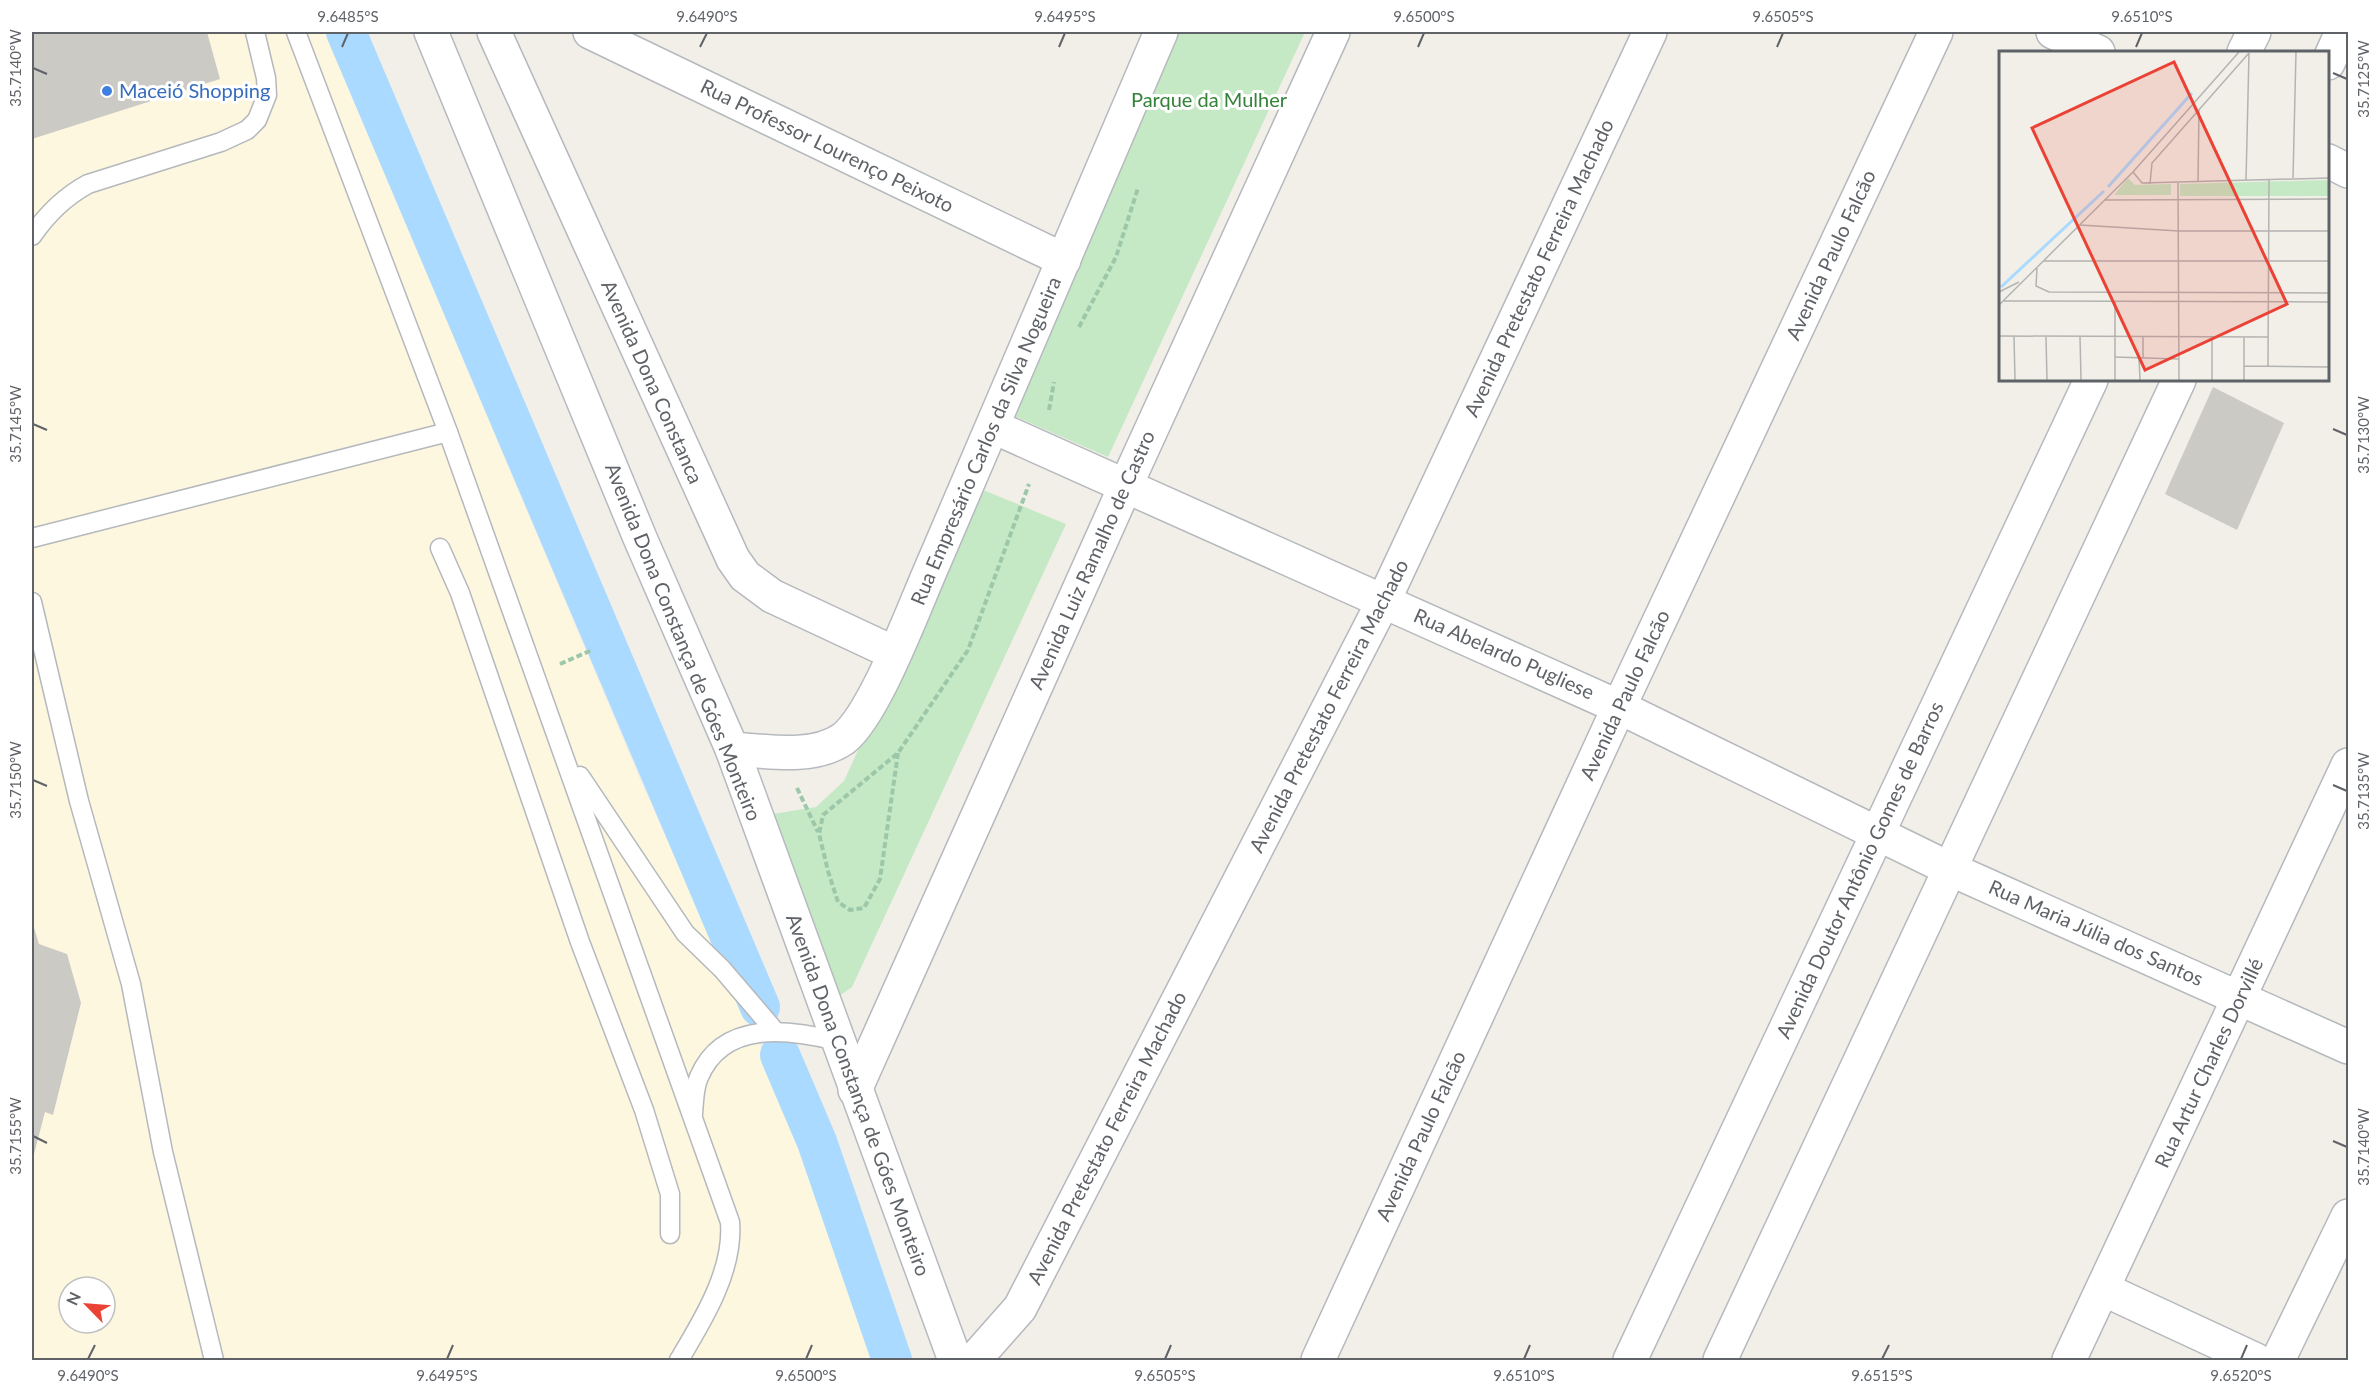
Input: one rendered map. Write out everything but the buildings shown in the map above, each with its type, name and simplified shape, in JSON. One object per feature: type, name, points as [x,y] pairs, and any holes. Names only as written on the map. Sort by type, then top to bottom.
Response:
[{"type":"street","name":"Avenida Dona Constança de Góes Monteiro","points":[[431,32],[640,538],[732,749],[955,1360]]},
{"type":"street","name":"Rua Professor Lourenço Peixoto","points":[[590,32],[1064,261]]},
{"type":"street","name":"Rua Empresário Carlos da Silva Nogueira","points":[[732,749],[780,752],[817,749],[843,739],[864,715],[894,653],[994,427],[1161,32]]},
{"type":"street","name":"Avenida Luiz Ramalho de Castro","points":[[855,1090],[1125,488],[1333,32]]},
{"type":"street","name":"Avenida Pretestato Ferreira Machado","points":[[974,1360],[1020,1308],[1384,600],[1650,32]]},
{"type":"street","name":"Avenida Paulo Falcão","points":[[1318,1360],[1619,706],[1936,32]]},
{"type":"street","points":[[2053,32],[2096,51]]},
{"type":"street","points":[[2244,51],[2254,32]]},
{"type":"street","points":[[2329,61],[2342,32]]},
{"type":"street","name":"Avenida Dona Constanca","points":[[497,33],[717,526],[739,568],[745,576],[772,596],[894,653]]},
{"type":"street","points":[[2329,161],[2349,171]]},
{"type":"street","name":"Avenida Doutor Antônio Gomes de Barros","points":[[1630,1360],[2091,381]]},
{"type":"street","points":[[1719,1360],[2179,381]]},
{"type":"street","name":"Rua Abelardo Pugliese","points":[[994,427],[1125,488],[1384,600],[1619,706],[1878,833]]},
{"type":"street","name":"Rua Artur Charles Dorvillé","points":[[2069,1360],[2349,765]]},
{"type":"street","name":"Rua Maria Júlia dos Santos","points":[[1878,833],[1950,869],[2349,1047]]},
{"type":"street","points":[[2278,1360],[2349,1216]]},
{"type":"street","points":[[2103,1289],[2256,1360]]},
{"type":"lane","points":[[32,236],[45,217],[70,194],[88,184],[221,142],[247,130],[257,120],[267,95],[266,78],[255,32]]},
{"type":"lane","points":[[296,32],[448,432],[566,757],[730,1222],[732,1241],[722,1276],[679,1360]]},
{"type":"lane","points":[[32,538],[448,432]]},
{"type":"lane","points":[[440,548],[460,593],[580,942],[644,1110],[670,1194],[670,1234]]},
{"type":"lane","points":[[32,602],[79,801],[130,984],[163,1152],[214,1360]]},
{"type":"lane","points":[[566,757],[685,933],[722,969],[775,1031]]},
{"type":"lane","points":[[692,1116],[698,1078],[711,1056],[739,1035],[775,1031],[807,1033],[837,1041]]},
{"type":"path","points":[[1078,328],[1116,257],[1140,182]]},
{"type":"path","points":[[819,834],[823,815],[898,753],[968,650],[1041,449],[1055,380]]},
{"type":"path","points":[[560,664],[592,650]]},
{"type":"path","points":[[780,752],[819,834],[838,902],[850,910],[864,908],[880,879],[898,753]]},
{"type":"shaded area","points":[[32,32],[325,32],[639,777],[791,1114],[875,1360],[32,1360]]},
{"type":"green space","name":"Parque da Mulher","points":[[1175,32],[1305,32],[1108,457],[1010,414]]},
{"type":"green space","points":[[978,488],[1066,524],[852,987],[832,1001],[767,815],[816,807],[844,781]]},
{"type":"waterway","points":[[346,32],[760,1007]]},
{"type":"waterway","points":[[780,1055],[817,1142],[892,1360]]},
{"type":"place","name":"Maceió Shopping","points":[[107,91]]}]
